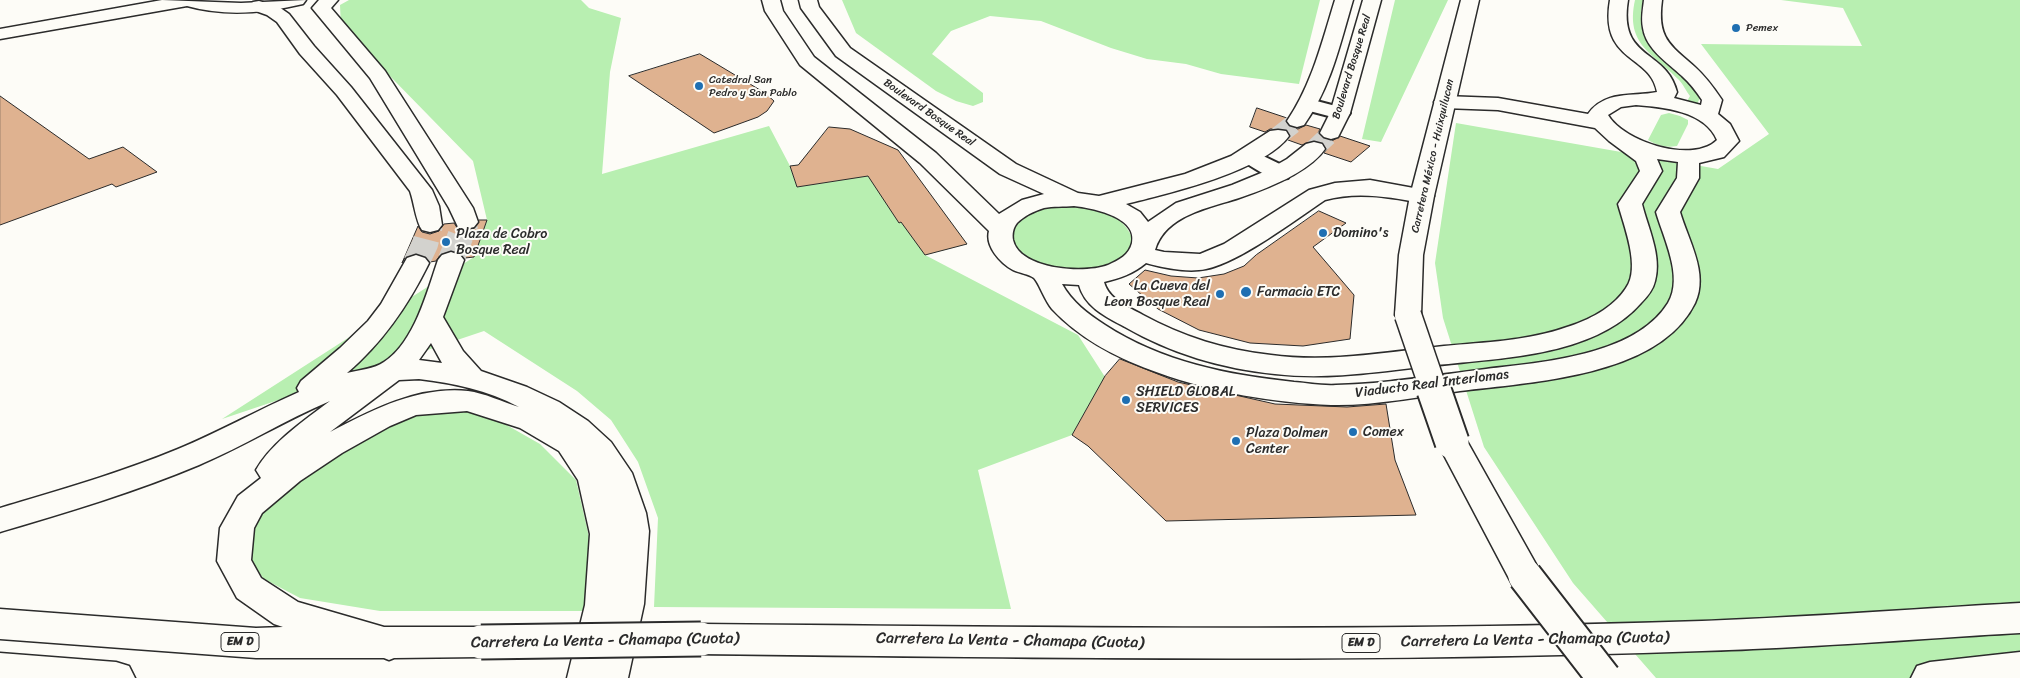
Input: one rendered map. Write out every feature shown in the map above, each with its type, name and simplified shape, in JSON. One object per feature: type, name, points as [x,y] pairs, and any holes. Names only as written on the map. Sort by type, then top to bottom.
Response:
[{"type":"main road","points":[[0,20],[121,0]]},
{"type":"main road","points":[[0,34],[185,0],[215,7],[259,6],[297,0]]},
{"type":"main road","points":[[329,0],[321,8],[327,45],[344,91],[421,190],[427,206],[430,225]]},
{"type":"main road","points":[[771,0],[774,11],[807,60],[928,158],[1000,228]]},
{"type":"main road","name":"Boulevard Bosque Real","points":[[808,0],[810,8],[843,52],[1008,169],[1074,199]]},
{"type":"main road","points":[[1297,121],[1309,105],[1316,88],[1344,0]]},
{"type":"main road","name":"Boulevard Bosque Real","points":[[1331,133],[1340,113],[1372,0]]},
{"type":"main road","name":"Carretera México - Huixquilucan","points":[[1470,0],[1422,196],[1411,255],[1408,315],[1452,442],[1525,576],[1604,678]]},
{"type":"main road","points":[[1610,131],[1598,115],[1603,108],[1616,101],[1664,97],[1667,92],[1663,79],[1630,50],[1621,38],[1617,20],[1619,0]]},
{"type":"main road","points":[[1653,0],[1652,26],[1656,43],[1699,82],[1712,100],[1710,110],[1703,114]]},
{"type":"main road","points":[[259,6],[273,11],[378,75],[461,208],[466,222]]},
{"type":"main road","points":[[1444,102],[1498,104],[1610,131],[1642,148],[1668,154],[1693,156],[1718,151],[1728,141],[1722,128],[1703,114],[1682,106],[1653,99]]},
{"type":"main road","name":"Viaducto Real Interlomas","points":[[1090,277],[1096,295],[1114,310],[1140,326],[1169,339],[1204,351],[1248,361],[1326,368],[1482,351],[1564,337],[1590,328],[1612,317],[1640,290],[1644,272],[1642,241],[1630,204],[1651,171],[1650,166],[1636,149],[1610,131]]},
{"type":"main road","points":[[1099,203],[1198,176],[1248,156],[1278,136]]},
{"type":"main road","points":[[1314,149],[1306,157],[1254,184],[1178,211],[1164,220],[1143,246],[1129,265],[1112,272],[1090,277],[1068,277],[1043,272],[1024,266],[1008,254],[1000,241],[1000,228],[1014,212],[1040,201],[1074,199],[1099,203],[1121,211],[1138,223],[1143,246],[1164,260],[1204,262],[1233,249],[1317,196],[1335,190],[1370,187],[1422,196]]},
{"type":"main road","name":"Viaducto Real Interlomas","points":[[1043,272],[1060,302],[1085,323],[1115,343],[1190,374],[1234,384],[1338,395],[1563,368],[1595,360],[1626,349],[1650,336],[1682,304],[1686,282],[1682,248],[1668,212],[1688,178],[1688,164],[1693,156]]},
{"type":"main road","points":[[421,190],[445,182]]},
{"type":"main road","points":[[389,644],[287,614],[249,588],[234,561],[237,528],[273,469],[310,432],[393,370],[410,353],[430,317],[451,260]]},
{"type":"main road","points":[[274,416],[343,363],[367,339],[387,315],[416,263]]},
{"type":"main road","points":[[430,317],[452,356],[470,376]]},
{"type":"main road","points":[[0,520],[91,492],[190,456],[327,391],[360,378],[393,370],[426,371],[470,376],[508,390],[542,406],[576,427],[599,449],[616,472],[632,525],[626,605],[609,678]]},
{"type":"main road","points":[[250,505],[289,473],[330,445],[379,419],[411,406],[438,402],[468,401],[531,421],[549,430],[570,443],[594,479],[607,534],[603,605],[586,678]]},
{"type":"main road","name":"Carretera La Venta - Chamapa (Cuota)","points":[[0,624],[256,643],[389,644],[701,638],[1100,643],[1366,643],[1704,636],[2020,618]]},
{"type":"main road","points":[[1930,678],[2020,668]]},
{"type":"main road","points":[[0,671],[19,678]]},
{"type":"main road","points":[[0,671],[116,678]]},
{"type":"street","points":[[1309,105],[1340,113]]},
{"type":"street","points":[[1248,156],[1280,172]]},
{"type":"green space","points":[[349,0],[581,0],[589,8],[621,18],[610,72],[602,174],[769,126],[790,166],[797,187],[836,181],[908,164],[967,244],[925,255],[1078,335],[1105,377],[1072,435],[978,470],[1011,609],[654,607],[658,518],[638,462],[611,420],[577,391],[484,331],[222,419],[474,257],[487,220],[473,161],[341,26],[340,5]]},
{"type":"green space","points":[[842,0],[1320,0],[1299,84],[1221,74],[1186,64],[1147,59],[1111,48],[1041,21],[990,16],[951,31],[932,54],[983,93],[983,102],[973,106],[956,101],[936,91],[856,33]]},
{"type":"green space","points":[[1395,0],[1448,0],[1381,142],[1362,139]]},
{"type":"green space","points":[[1635,0],[1643,0],[1641,17],[1642,30],[1646,40],[1660,56],[1692,85],[1700,98],[1696,106],[1686,103],[1690,96],[1682,83],[1651,55],[1638,38],[1634,28]]},
{"type":"green space","points":[[1781,0],[2020,0],[2020,678],[1656,678],[1573,583],[1484,447],[1443,318],[1435,263],[1456,123],[1718,169],[1769,134],[1701,44],[1862,46],[1843,8]]},
{"type":"green space","points":[[1669,113],[1688,120],[1688,124],[1677,146],[1662,146],[1648,140],[1661,115]]},
{"type":"green space","points":[[1074,205],[1100,210],[1121,222],[1132,237],[1128,252],[1118,261],[1103,266],[1086,269],[1068,269],[1050,266],[1034,260],[1021,252],[1013,241],[1012,230],[1019,222],[1040,210]]},
{"type":"green space","points":[[465,411],[496,419],[540,444],[576,480],[589,537],[592,611],[380,611],[300,598],[264,579],[246,557],[254,527],[265,503],[335,450],[417,414]]},
{"type":"building","name":"Catedral San Pedro y San Pablo","points":[[700,54],[765,93],[774,101],[767,111],[758,117],[714,133],[629,76]]},
{"type":"building","points":[[0,96],[89,159],[123,147],[157,172],[116,187],[112,184],[0,225]]},
{"type":"building","points":[[1257,108],[1287,118],[1285,121],[1289,127],[1298,129],[1306,125],[1320,129],[1318,133],[1323,139],[1332,141],[1340,136],[1370,146],[1351,162],[1324,153],[1327,149],[1322,142],[1314,140],[1302,145],[1288,140],[1291,136],[1286,129],[1270,129],[1265,132],[1250,127]]},
{"type":"building","points":[[829,127],[850,129],[898,150],[967,244],[925,255],[901,222],[899,223],[868,176],[797,187],[790,166],[798,165]]},
{"type":"building","points":[[1319,211],[1346,223],[1313,247],[1354,295],[1350,339],[1303,346],[1250,343],[1199,330],[1158,309],[1129,284],[1145,270],[1171,276],[1198,278],[1224,274],[1244,266],[1256,255]]},
{"type":"building","name":"Plaza de Cobro Bosque Real","points":[[479,220],[487,220],[474,257],[465,258],[461,253],[450,250],[441,254],[436,261],[430,262],[426,256],[415,253],[406,256],[402,263],[418,226],[422,232],[430,234],[439,231],[444,224],[454,223],[458,229],[466,231],[475,228]]},
{"type":"building","name":"Plaza Dolmen Center","points":[[1120,359],[1178,382],[1275,404],[1347,407],[1386,404],[1395,460],[1416,515],[1166,521],[1088,446],[1072,435],[1105,376]]},
{"type":"tunnel","points":[[1278,136],[1297,121]]},
{"type":"tunnel","points":[[1314,149],[1331,133]]},
{"type":"tunnel","points":[[451,260],[466,222]]},
{"type":"tunnel","points":[[416,263],[425,244],[430,225]]},
{"type":"place","name":"Pemex","points":[[1736,28]]},
{"type":"place","name":"Catedral San Pedro y San Pablo","points":[[699,86]]},
{"type":"place","name":"Domino's","points":[[1323,233]]},
{"type":"place","name":"Plaza de Cobro Bosque Real","points":[[446,242]]},
{"type":"place","name":"Farmacia ETC","points":[[1246,292]]},
{"type":"place","name":"La Cueva del Leon Bosque Real","points":[[1220,294]]},
{"type":"place","name":"SHIELD GLOBAL SERVICES","points":[[1126,400]]},
{"type":"place","name":"Comex","points":[[1353,432]]},
{"type":"place","name":"Plaza Dolmen Center","points":[[1236,441]]}]
